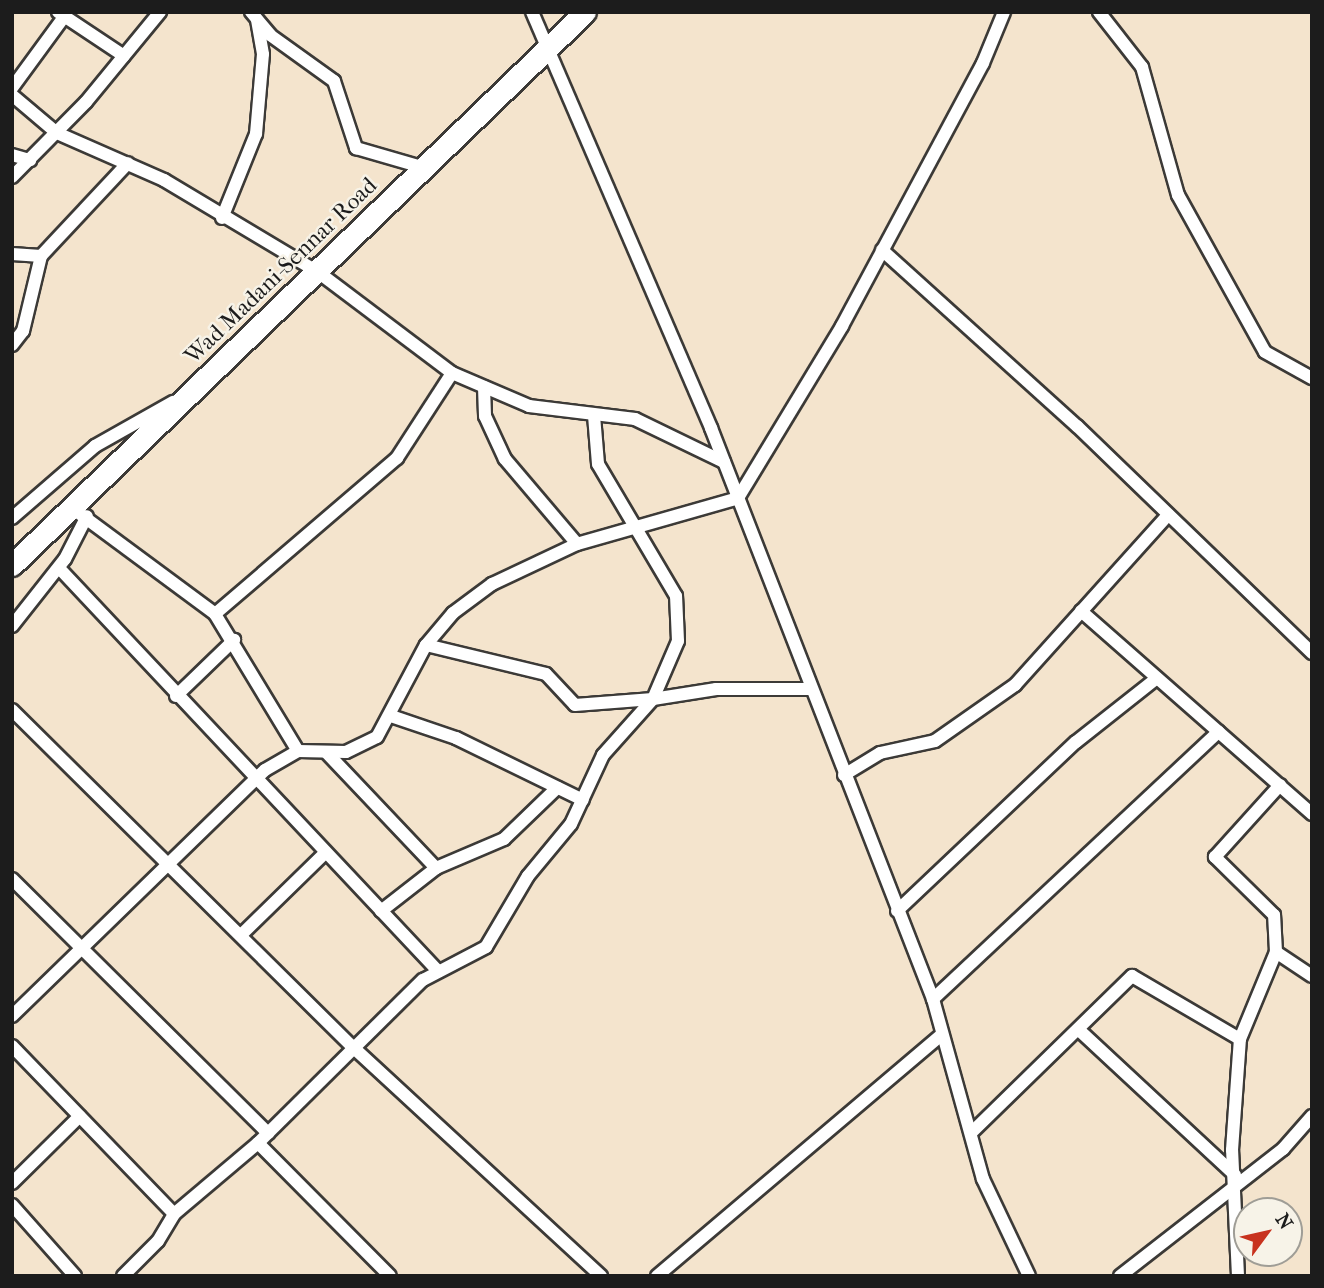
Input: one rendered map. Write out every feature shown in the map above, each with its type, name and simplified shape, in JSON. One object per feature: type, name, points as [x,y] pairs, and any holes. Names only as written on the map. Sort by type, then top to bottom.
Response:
[{"type":"highway","name":"Wad Madani-Sennar Road","points":[[12,565],[79,512],[193,393],[585,12]]},
{"type":"street","points":[[12,177],[57,133],[160,12]]},
{"type":"street","points":[[533,12],[724,462],[810,689],[933,999],[1002,1232],[1029,1276]]},
{"type":"street","points":[[12,1016],[172,866],[253,780],[298,751],[326,752],[364,747],[391,716],[426,645],[453,612],[492,584],[577,544],[738,498],[882,250],[1003,12]]},
{"type":"street","points":[[1099,12],[1142,67],[1178,195],[1265,352],[1312,378]]},
{"type":"street","points":[[12,88],[61,14],[124,56]]},
{"type":"street","points":[[255,14],[334,80],[356,148],[425,168]]},
{"type":"street","points":[[222,218],[257,134],[263,79],[255,14]]},
{"type":"street","points":[[12,95],[57,133],[128,163],[318,272],[452,373],[529,406],[658,427],[724,462]]},
{"type":"street","points":[[12,155],[30,160]]},
{"type":"street","points":[[12,345],[23,331],[41,256],[128,163]]},
{"type":"street","points":[[882,250],[1168,515],[1312,653]]},
{"type":"street","points":[[12,254],[41,256]]},
{"type":"street","points":[[215,614],[397,458],[452,373]]},
{"type":"street","points":[[484,387],[485,416],[505,459],[577,544]]},
{"type":"street","points":[[15,509],[95,446],[193,393]]},
{"type":"street","points":[[123,1276],[158,1241],[174,1214],[258,1143],[437,970],[486,947],[583,800],[603,755],[653,699],[680,618],[662,563],[633,528],[598,464],[594,415]]},
{"type":"street","points":[[12,626],[59,568],[79,512],[215,614],[234,640],[298,751]]},
{"type":"street","points":[[844,775],[880,753],[934,741],[1015,685],[1168,515]]},
{"type":"street","points":[[59,568],[253,780],[437,970]]},
{"type":"street","points":[[1081,611],[1312,814]]},
{"type":"street","points":[[176,696],[234,640]]},
{"type":"street","points":[[426,645],[547,674],[575,705],[653,699],[716,689],[810,689]]},
{"type":"street","points":[[897,911],[1076,742],[1157,678]]},
{"type":"street","points":[[12,710],[355,1049],[601,1276]]},
{"type":"street","points":[[391,716],[456,738],[583,800]]},
{"type":"street","points":[[933,999],[1218,732]]},
{"type":"street","points":[[326,752],[436,868]]},
{"type":"street","points":[[1238,1276],[1236,1180],[1240,1039],[1276,951],[1271,908],[1215,857],[1279,785]]},
{"type":"street","points":[[381,911],[436,868],[504,839],[557,788]]},
{"type":"street","points":[[241,934],[325,853]]},
{"type":"street","points":[[12,878],[268,1133]]},
{"type":"street","points":[[1276,951],[1312,976]]},
{"type":"street","points":[[971,1133],[1132,976],[1240,1039]]},
{"type":"street","points":[[1079,1030],[1236,1180]]},
{"type":"street","points":[[657,1276],[942,1034]]},
{"type":"street","points":[[12,1046],[174,1214]]},
{"type":"street","points":[[12,1183],[80,1116]]},
{"type":"street","points":[[1120,1276],[1312,1116]]},
{"type":"street","points":[[258,1143],[390,1276]]},
{"type":"street","points":[[12,1205],[75,1276]]}]
